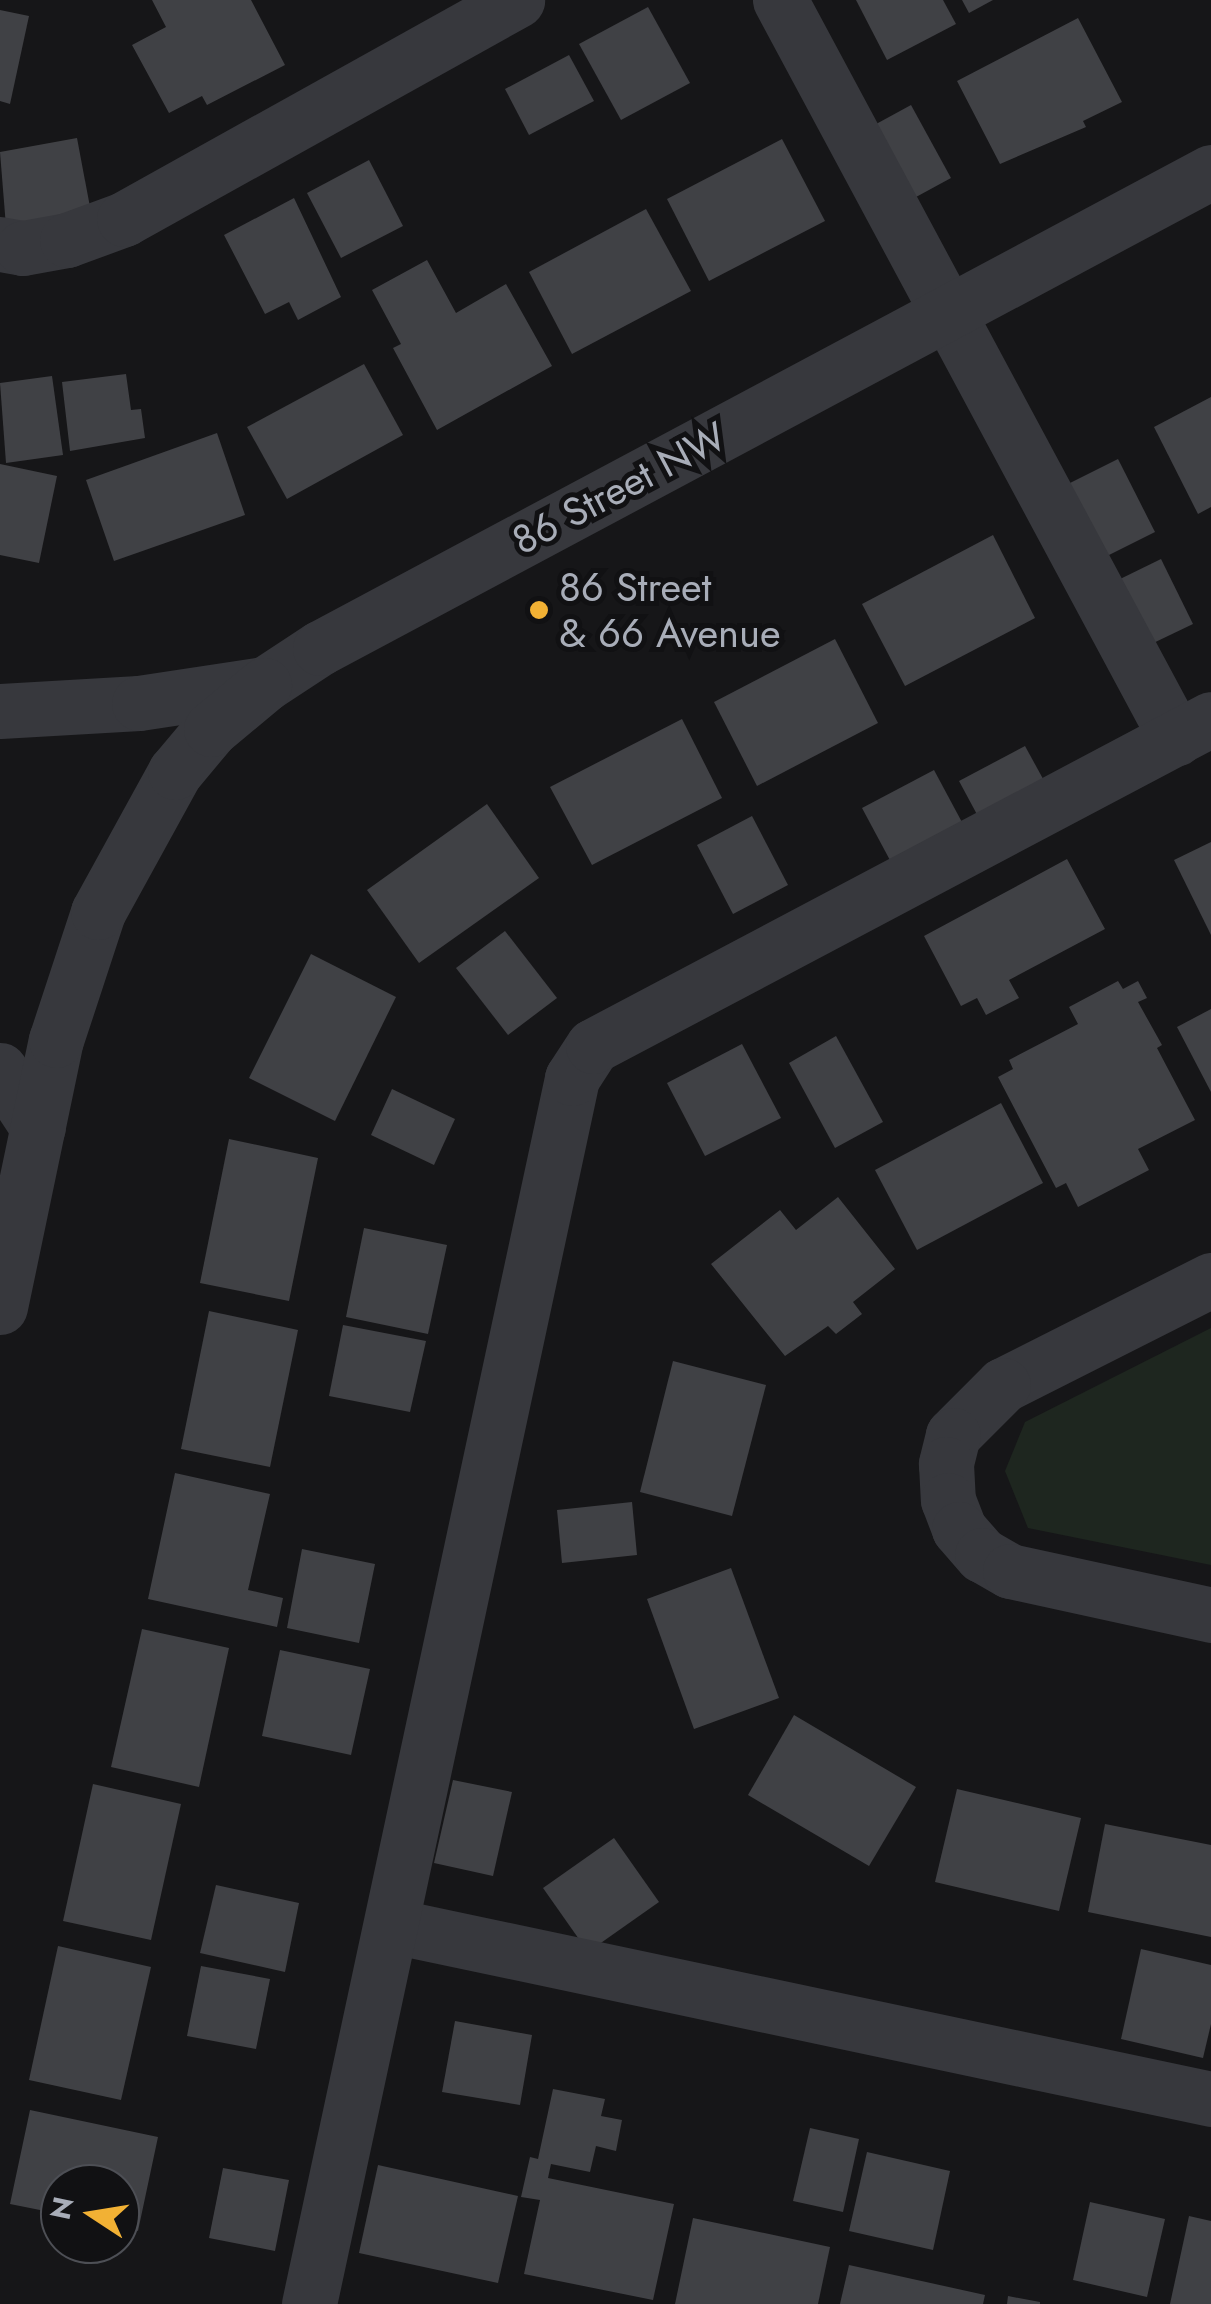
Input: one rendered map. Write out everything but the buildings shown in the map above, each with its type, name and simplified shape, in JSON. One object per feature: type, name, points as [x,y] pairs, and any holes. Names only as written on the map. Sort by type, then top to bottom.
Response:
[{"type":"street","points":[[0,244],[23,248],[66,240],[124,219],[517,0]]},
{"type":"street","points":[[309,2304],[572,1078],[593,1046],[1193,729],[948,312],[780,0]]},
{"type":"street","name":"86 Street NW","points":[[0,711],[139,703],[264,684],[320,648],[1211,172]]},
{"type":"street","points":[[0,1306],[73,978],[118,870],[175,772],[211,729],[264,684]]},
{"type":"street","points":[[0,1070],[38,1128]]},
{"type":"street","points":[[1211,1280],[1004,1385],[954,1435],[946,1464],[948,1500],[959,1529],[982,1555],[1010,1571],[1211,1615]]},
{"type":"street","points":[[393,1926],[1211,2099]]},
{"type":"shaded area","points":[[1211,1328],[1211,1565],[1028,1528],[1005,1471],[1025,1422]]},
{"type":"place","name":"86 Street & 66 Avenue","points":[[539,610]]}]
